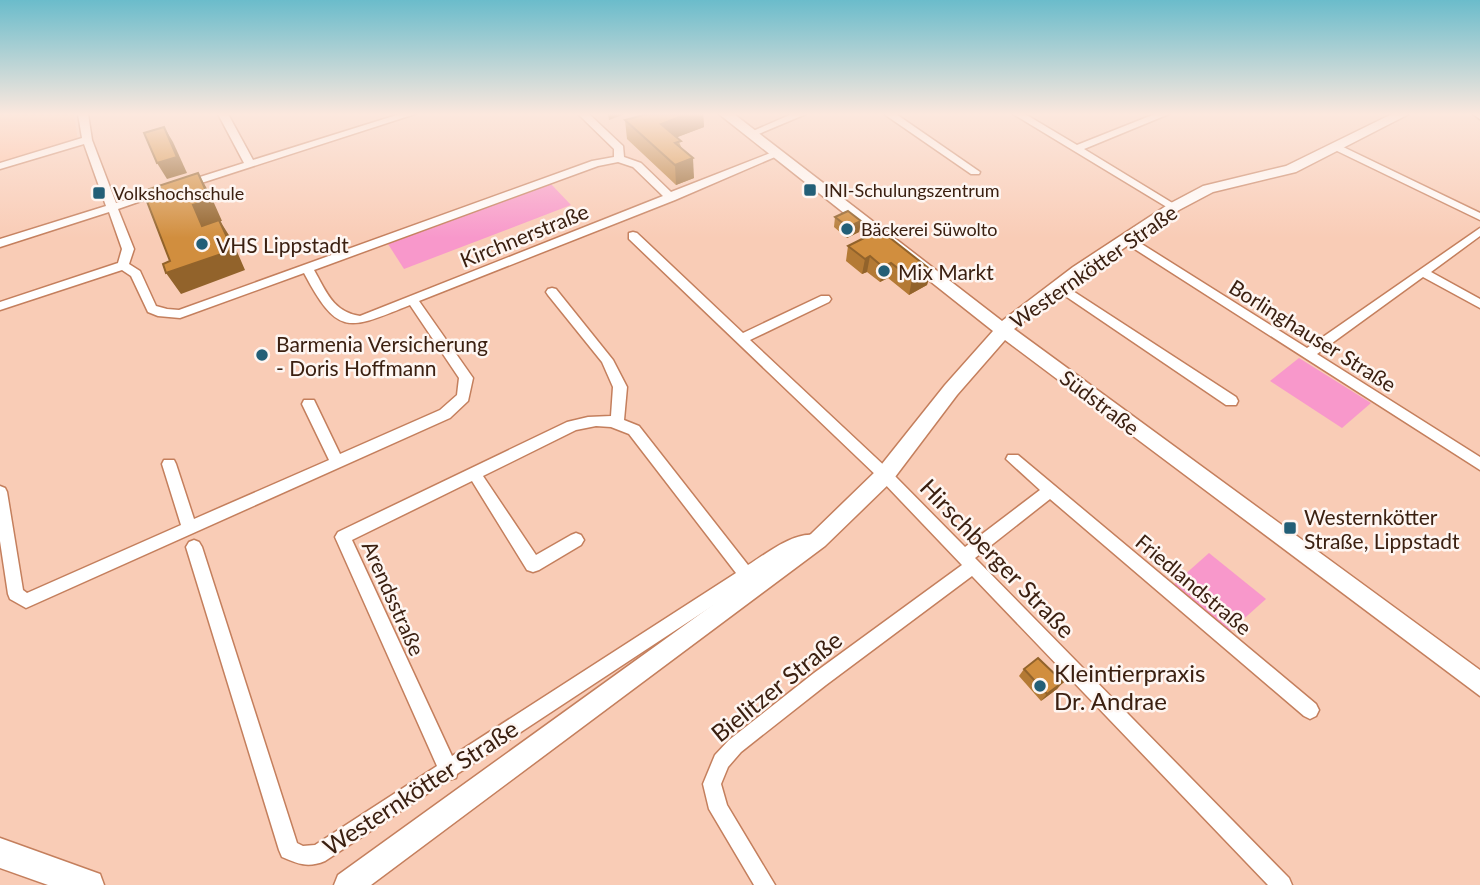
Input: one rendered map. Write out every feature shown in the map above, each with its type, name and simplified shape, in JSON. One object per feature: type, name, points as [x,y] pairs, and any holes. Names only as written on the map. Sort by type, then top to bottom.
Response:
[{"type":"main road","points":[[0,853],[89,885]]},
{"type":"street","points":[[0,166],[38,155]]},
{"type":"street","points":[[93,155],[128,249],[123,265]]},
{"type":"street","points":[[245,155],[250,164]]},
{"type":"street","points":[[0,243],[278,155]]},
{"type":"street","name":"Kirchnerstraße","points":[[307,268],[330,309],[341,319],[361,320],[774,155]]},
{"type":"street","name":"Südstraße","points":[[779,155],[1003,330],[1480,684]]},
{"type":"street","points":[[950,155],[975,172]]},
{"type":"street","points":[[1087,155],[1174,207]]},
{"type":"street","name":"Westernkötter Straße","points":[[350,884],[818,540],[885,475],[951,390],[1003,330],[1059,286],[1125,239],[1208,188],[1291,169],[1318,155]]},
{"type":"street","points":[[1356,155],[1480,217]]},
{"type":"street","points":[[123,265],[136,273],[147,305],[154,312],[180,314],[596,163],[619,159],[637,165],[671,198]]},
{"type":"street","points":[[1308,354],[1480,231]]},
{"type":"street","name":"Hirschberger Straße","points":[[634,236],[885,475],[1282,885]]},
{"type":"street","name":"Borlinghauser Straße","points":[[1125,239],[1480,464]]},
{"type":"street","points":[[0,306],[123,265]]},
{"type":"street","points":[[1423,272],[1480,303]]},
{"type":"street","points":[[1059,286],[1231,401]]},
{"type":"street","points":[[552,292],[607,360],[620,387],[617,421],[634,430],[746,574]]},
{"type":"street","points":[[740,339],[825,299]]},
{"type":"street","points":[[0,492],[16,594],[26,601],[192,538],[337,462],[445,414],[463,397],[466,379],[413,300]]},
{"type":"street","points":[[309,404],[337,462]]},
{"type":"street","name":"Arendsstraße","points":[[449,771],[343,537],[572,426],[591,421],[617,421]]},
{"type":"street","name":"Friedlandstraße","points":[[1013,459],[1310,710]]},
{"type":"street","points":[[169,464],[192,538]]},
{"type":"street","points":[[474,473],[533,565],[576,540]]},
{"type":"street","points":[[968,561],[1050,491]]},
{"type":"street","name":"Westernkötter Straße","points":[[192,538],[289,850],[302,856],[318,854],[449,771],[789,547],[818,540]]},
{"type":"street","name":"Bielitzer Straße","points":[[765,885],[718,810],[712,784],[721,761],[735,746],[968,561]]},
{"type":"shaded area","points":[[0,155],[25,155],[0,162]]},
{"type":"shaded area","points":[[551,184],[571,205],[404,269],[388,244]]},
{"type":"shaded area","points":[[1299,358],[1371,403],[1342,428],[1270,381]]},
{"type":"shaded area","points":[[1209,553],[1266,599],[1229,632],[1173,585]]},
{"type":"building","points":[[154,155],[177,157],[157,163]]},
{"type":"building","points":[[664,155],[690,155],[693,158],[675,165]]},
{"type":"building","points":[[198,173],[210,200],[193,205],[202,226],[219,220],[233,250],[166,273],[163,264],[170,261],[143,191]]},
{"type":"building","points":[[848,211],[861,221],[848,227],[835,217]]},
{"type":"building","points":[[880,230],[931,270],[912,279],[891,263],[883,267],[870,256],[865,259],[848,246]]},
{"type":"building","points":[[1038,658],[1063,682],[1047,694],[1024,669]]},
{"type":"place","name":"INI-Schulungszentrum","points":[[810,190]]},
{"type":"place","name":"Volkshochschule","points":[[99,193]]},
{"type":"place","name":"Bäckerei Süwolto","points":[[847,229]]},
{"type":"place","name":"VHS Lippstadt","points":[[202,244]]},
{"type":"place","name":"Mix Markt","points":[[884,271]]},
{"type":"place","name":"Barmenia Versicherung - Doris Hoffmann","points":[[262,355]]},
{"type":"place","name":"Westernkötter Straße, Lippstadt","points":[[1290,528]]},
{"type":"place","name":"Kleintierpraxis Dr. Andrae","points":[[1040,686]]}]
